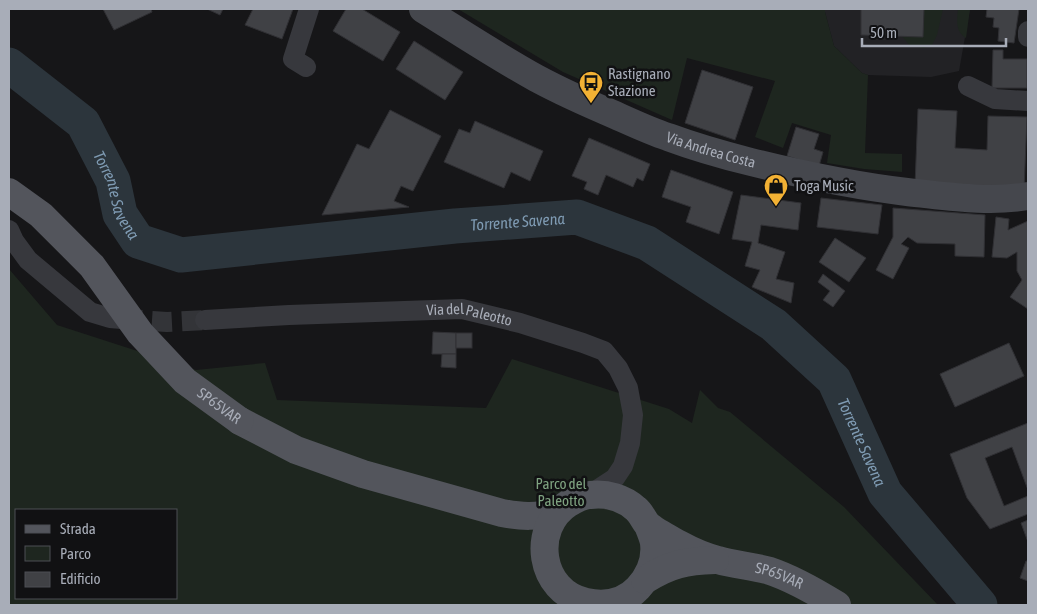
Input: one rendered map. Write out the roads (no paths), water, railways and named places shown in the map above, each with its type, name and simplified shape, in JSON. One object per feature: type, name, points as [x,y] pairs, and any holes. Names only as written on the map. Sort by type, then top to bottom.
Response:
[{"type":"main road","name":"Via Andrea Costa","points":[[423,9],[536,78],[634,123],[713,152],[787,171],[892,190],[994,199],[1028,196]]},
{"type":"main road","name":"SP65VAR","points":[[9,192],[42,215],[92,266],[140,333],[185,381],[240,421],[296,450],[363,474],[502,513]]},
{"type":"main road","points":[[544,558],[544,539],[551,521],[557,512],[575,499],[603,494],[621,499],[681,545],[717,560]]},
{"type":"main road","points":[[502,513],[542,516],[557,512]]},
{"type":"main road","points":[[502,513],[527,533],[544,558],[550,576],[562,591],[578,601],[597,605],[616,602],[633,594],[646,580],[660,570],[694,561],[717,560]]},
{"type":"main road","points":[[643,517],[654,543],[653,562],[646,580]]},
{"type":"main road","name":"SP65VAR","points":[[717,560],[770,572],[806,586],[837,605]]},
{"type":"street","points":[[306,67],[293,60],[310,9]]},
{"type":"street","points":[[1028,31],[1028,37]]},
{"type":"street","points":[[968,86],[995,99],[1028,102]]},
{"type":"street","points":[[9,230],[28,260],[90,312],[110,318],[122,319]]},
{"type":"street","name":"Via del Paleotto","points":[[205,320],[462,309],[520,323],[604,351],[618,368],[628,388],[633,415],[630,443],[623,466],[614,478],[589,495]]},
{"type":"street","name":"Via del Paleotto","points":[[623,466],[624,479],[628,491],[643,517]]},
{"type":"waterway","name":"Torrente Savena","points":[[9,65],[83,123],[113,181],[120,214],[138,241],[181,255],[455,226],[577,217],[647,243],[774,325],[834,380],[885,493],[980,605]]},
{"type":"tunnel","points":[[122,319],[167,322],[205,320]]},
{"type":"place","name":"Rastignano Stazione","points":[[591,104]]},
{"type":"place","name":"Toga Music","points":[[776,207]]},
{"type":"park label","name":"Parco del Paleotto","points":[[561,492]]}]
